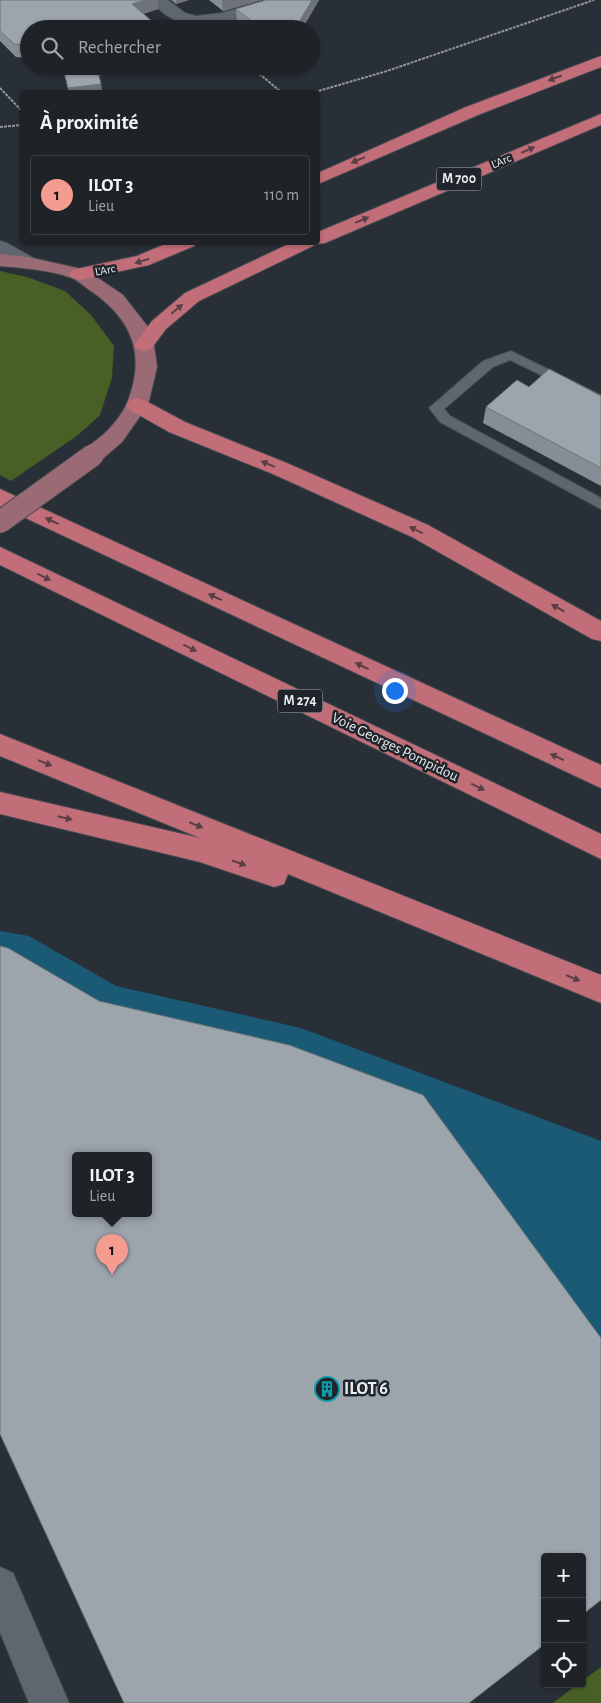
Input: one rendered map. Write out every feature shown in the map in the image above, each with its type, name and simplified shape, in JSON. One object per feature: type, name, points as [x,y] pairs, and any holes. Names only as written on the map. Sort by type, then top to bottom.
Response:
[{"type":"highway","points":[[320,177],[472,111],[601,61]]},
{"type":"highway","name":"L'Arc","points":[[320,238],[601,119]]},
{"type":"highway","name":"L'Arc","points":[[79,274],[142,261],[180,245]]},
{"type":"highway","points":[[144,345],[159,325],[192,297],[303,245]]},
{"type":"highway","points":[[137,405],[178,428],[281,469],[420,531],[601,632]]},
{"type":"highway","points":[[0,497],[601,777]]},
{"type":"highway","name":"Voie Georges Pompidou","points":[[0,556],[601,847]]},
{"type":"highway","points":[[0,745],[601,989]]},
{"type":"highway","points":[[0,803],[200,850],[541,965]]},
{"type":"main road","points":[[0,260],[28,263],[79,274],[116,300],[138,327],[144,345],[146,367],[137,405],[114,437],[93,456],[0,522]]},
{"type":"street","points":[[158,0],[174,13],[187,20]]},
{"type":"street","points":[[199,20],[218,18],[286,0]]},
{"type":"street","points":[[0,247],[28,263]]},
{"type":"street","points":[[0,1586],[49,1703]]},
{"type":"lane","points":[[601,400],[511,355],[488,364],[436,408],[445,419],[601,504]]},
{"type":"path","points":[[320,91],[387,71],[594,0]]},
{"type":"path","points":[[261,75],[279,90]]},
{"type":"path","points":[[0,88],[20,109]]},
{"type":"path","points":[[0,127],[20,125]]},
{"type":"green space","points":[[0,271],[27,277],[65,291],[91,315],[114,346],[112,378],[100,415],[78,435],[11,481],[0,475]]},
{"type":"green space","points":[[601,1667],[601,1703],[553,1703],[573,1688],[586,1688],[586,1678]]},
{"type":"water","points":[[0,931],[29,936],[116,986],[301,1028],[601,1141],[601,1355],[104,1014],[0,959]]},
{"type":"building","points":[[0,0],[145,0],[132,4],[151,20],[20,20],[20,45],[14,44],[0,31]]},
{"type":"building","points":[[266,0],[312,0],[300,20],[250,20],[236,9]]},
{"type":"building","points":[[65,75],[98,75],[101,84],[68,88]]},
{"type":"building","points":[[549,369],[601,396],[601,468],[486,407],[517,380],[529,387]]},
{"type":"building","name":"ILOT 6","points":[[0,946],[8,948],[99,1001],[289,1045],[423,1095],[601,1338],[601,1600],[586,1612],[586,1553],[541,1553],[541,1647],[469,1703],[124,1703],[0,1434]]},
{"type":"place","name":"ILOT 3","points":[[112,1275]]},
{"type":"place","name":"ILOT 6","points":[[327,1389]]}]
